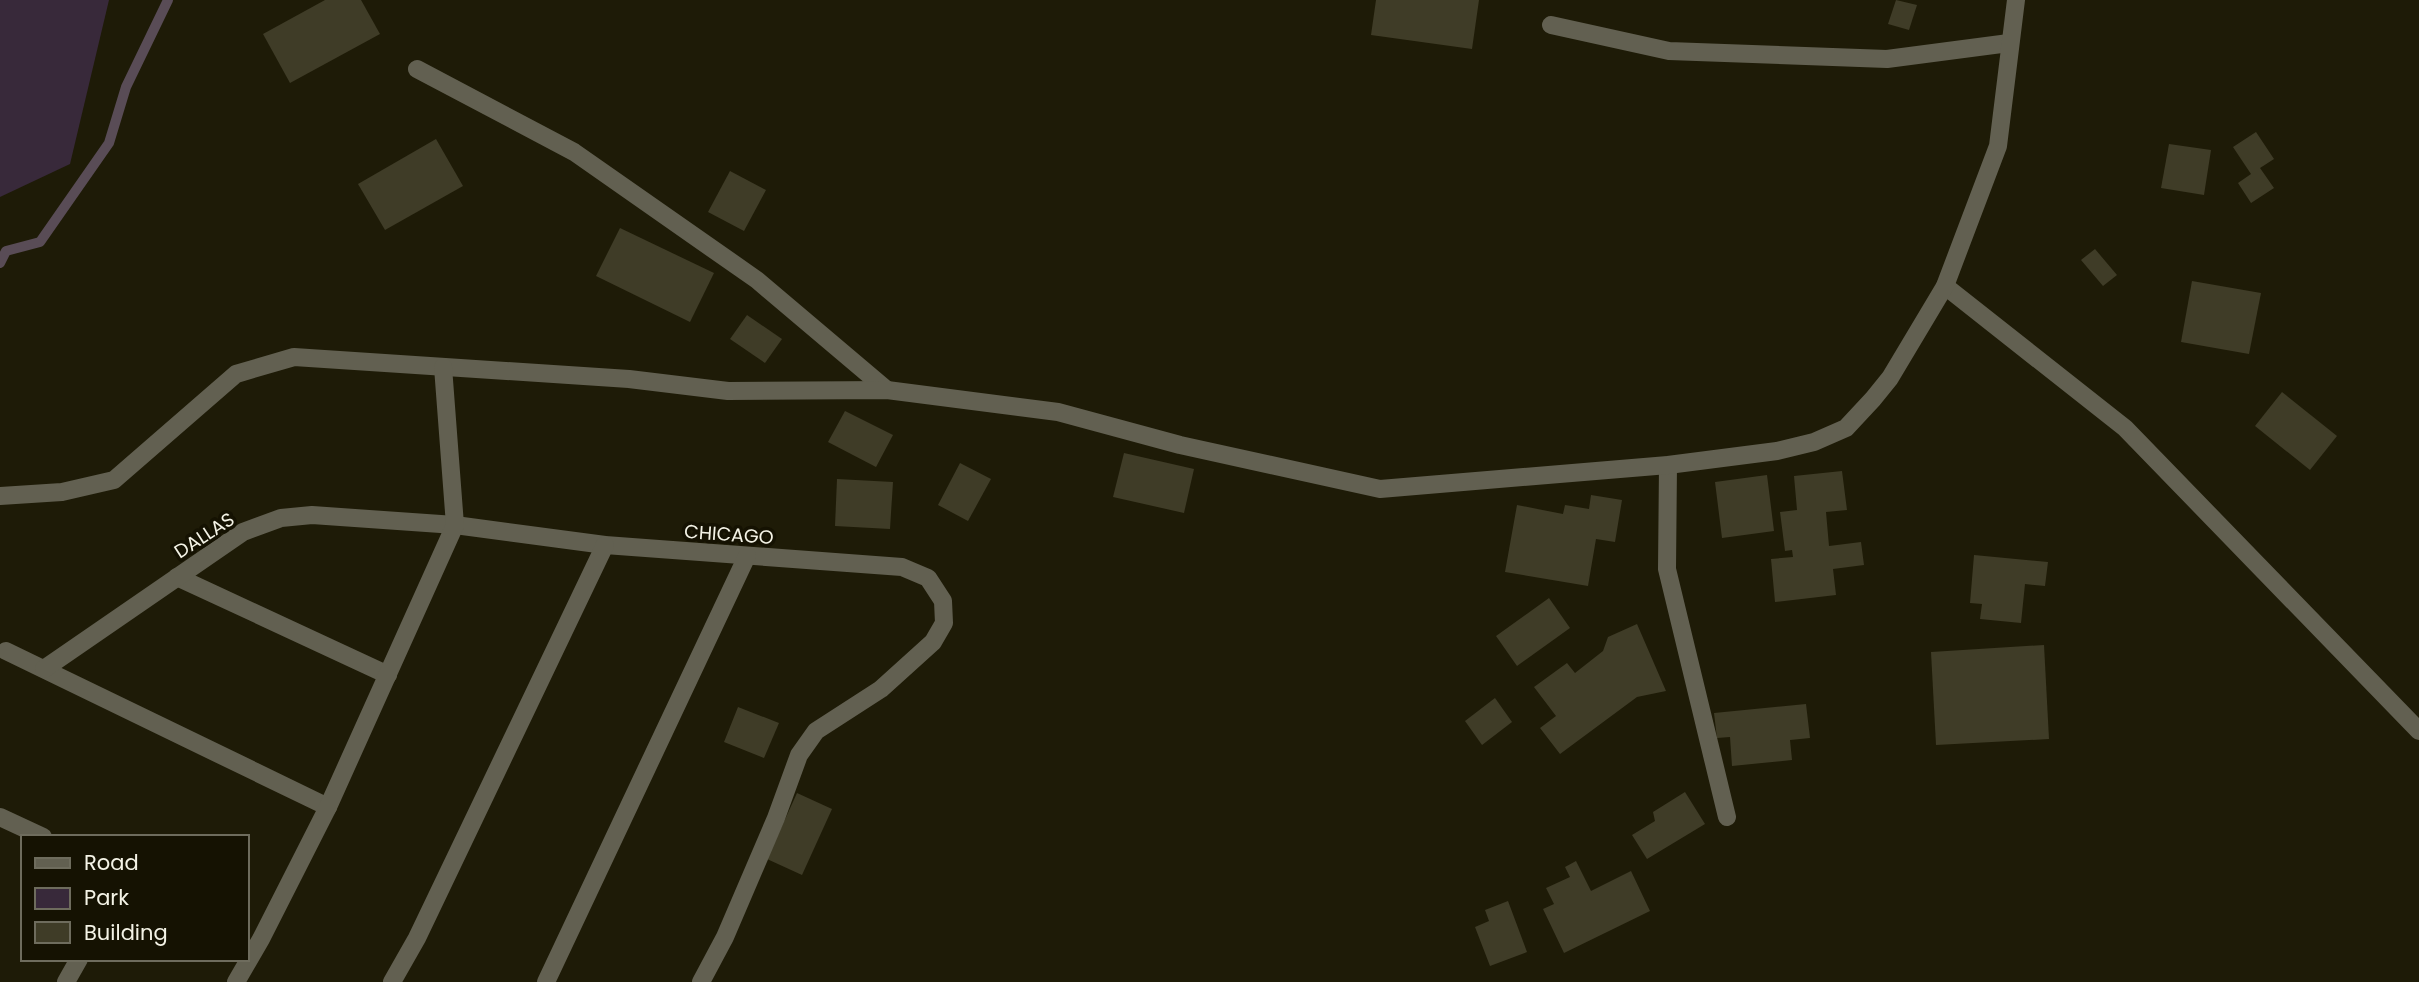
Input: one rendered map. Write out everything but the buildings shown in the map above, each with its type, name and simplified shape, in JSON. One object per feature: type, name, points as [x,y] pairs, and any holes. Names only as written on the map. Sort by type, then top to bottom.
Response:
[{"type":"street","points":[[0,496],[62,492],[114,480],[236,374],[294,357],[629,379],[728,391],[887,390],[1058,412],[1180,445],[1380,489],[1668,466],[1777,452],[1814,442],[1846,428],[1890,378],[1945,286],[1998,146],[2016,0]]},
{"type":"street","points":[[1552,25],[1669,51],[1710,53],[1887,59],[2009,43]]},
{"type":"street","points":[[417,69],[586,160],[757,280],[887,390]]},
{"type":"street","points":[[1945,286],[2125,428],[2419,732]]},
{"type":"street","points":[[254,936],[328,807],[455,525],[443,367]]},
{"type":"street","points":[[1668,466],[1667,569],[1727,817]]},
{"type":"street","name":"DALLAS","points":[[44,669],[243,532],[281,517],[312,515],[455,525]]},
{"type":"street","name":"CHICAGO","points":[[455,525],[605,545],[902,567],[928,578],[943,601],[944,624],[933,642],[881,689],[816,731],[799,755],[776,818],[724,937],[701,982]]},
{"type":"street","points":[[392,982],[417,939],[605,545]]},
{"type":"street","points":[[546,982],[747,556]]},
{"type":"street","points":[[177,577],[388,675]]},
{"type":"street","points":[[6,651],[328,807]]},
{"type":"street","points":[[0,817],[39,835]]},
{"type":"street","points":[[66,982],[78,961]]},
{"type":"street","points":[[236,982],[244,961]]},
{"type":"green space","points":[[0,0],[109,0],[70,164],[0,197]]},
{"type":"waterway","points":[[0,263],[6,251],[40,242],[109,143],[126,87],[168,0]]}]
